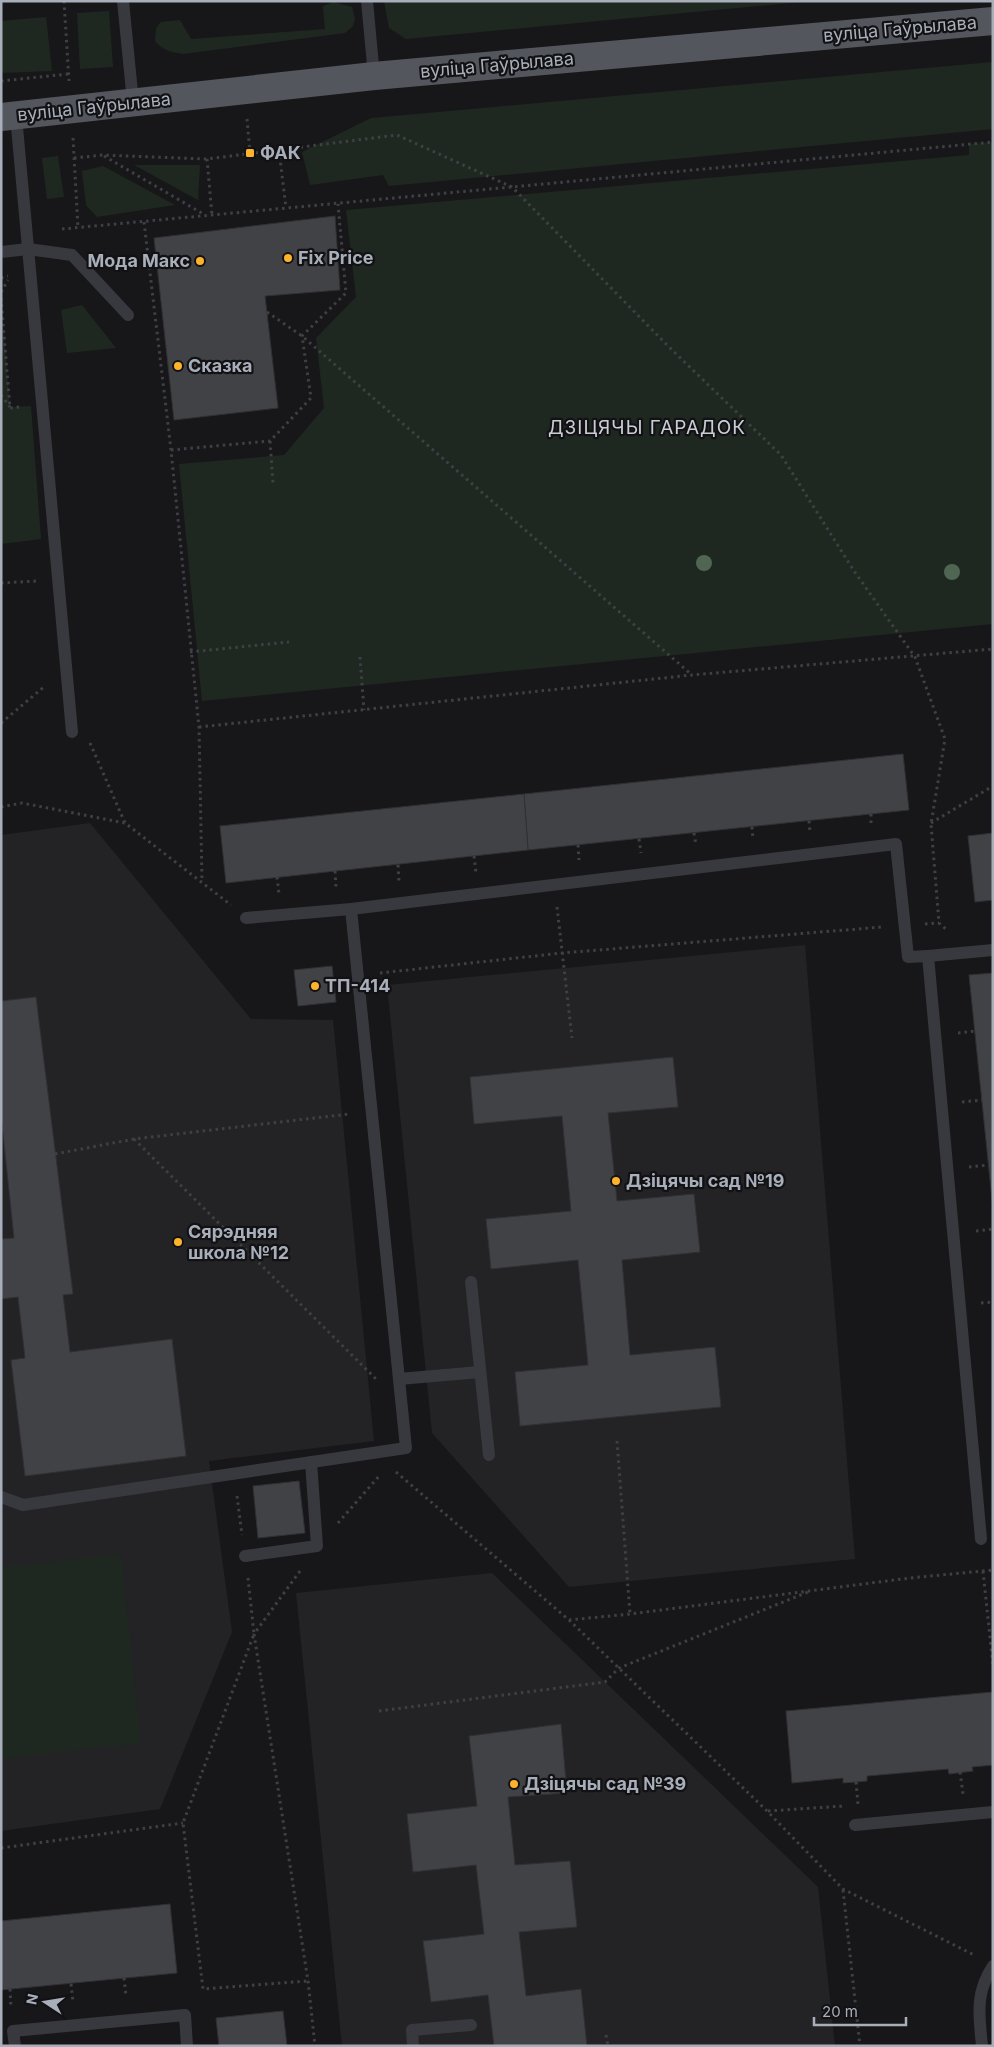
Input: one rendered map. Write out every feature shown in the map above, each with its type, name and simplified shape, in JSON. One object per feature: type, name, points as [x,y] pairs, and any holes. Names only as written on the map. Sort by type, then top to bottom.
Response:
[{"type":"main road","name":"вуліца Гаўрылава","points":[[9,116],[374,76],[993,21]]},
{"type":"lane","points":[[123,1],[133,102]]},
{"type":"lane","points":[[367,1],[374,76]]},
{"type":"lane","points":[[9,116],[28,249],[72,732]]},
{"type":"lane","points":[[1,252],[28,249],[72,255],[128,315]]},
{"type":"lane","points":[[246,918],[351,909],[896,844],[908,957],[993,950]]},
{"type":"lane","points":[[1,1497],[23,1505],[406,1448],[351,909]]},
{"type":"lane","points":[[928,956],[981,1539]]},
{"type":"lane","points":[[471,1282],[489,1455]]},
{"type":"lane","points":[[399,1379],[480,1372]]},
{"type":"lane","points":[[245,1556],[317,1546],[311,1462]]},
{"type":"lane","points":[[856,1825],[993,1812]]},
{"type":"lane","points":[[982,2046],[979,1997],[984,1979],[993,1966]]},
{"type":"lane","points":[[15,2046],[7,2031],[185,2015],[187,2046]]},
{"type":"lane","points":[[413,2046],[412,2030],[471,2025]]},
{"type":"path","points":[[64,1],[69,81]]},
{"type":"path","points":[[1,80],[68,74]]},
{"type":"path","points":[[74,158],[102,155],[208,159],[397,135],[512,187],[669,347],[781,456],[854,571],[915,657],[945,739],[931,824],[939,923],[951,934]]},
{"type":"path","points":[[73,137],[78,228]]},
{"type":"path","points":[[26,232],[993,142]]},
{"type":"path","points":[[279,150],[286,208]]},
{"type":"path","points":[[102,155],[206,215]]},
{"type":"path","points":[[208,159],[212,215]]},
{"type":"path","points":[[302,336],[346,293],[338,204]]},
{"type":"path","points":[[144,222],[171,450],[199,727],[202,881]]},
{"type":"path","points":[[267,312],[302,336],[692,676]]},
{"type":"path","points":[[171,450],[270,441],[311,398],[302,336]]},
{"type":"path","points":[[1,395],[10,408]]},
{"type":"path","points":[[270,441],[273,483]]},
{"type":"path","points":[[1,583],[44,580]]},
{"type":"path","points":[[190,652],[288,642]]},
{"type":"path","points":[[199,727],[692,676],[993,649]]},
{"type":"path","points":[[360,657],[364,710]]},
{"type":"path","points":[[1,723],[52,680],[69,701],[84,729],[125,823]]},
{"type":"path","points":[[931,824],[993,786]]},
{"type":"path","points":[[1,806],[22,803],[125,823],[202,881],[246,918]]},
{"type":"path","points":[[694,833],[698,852]]},
{"type":"path","points":[[639,839],[641,858]]},
{"type":"path","points":[[578,845],[580,866]]},
{"type":"path","points":[[474,856],[477,877]]},
{"type":"path","points":[[398,865],[400,886]]},
{"type":"path","points":[[336,871],[337,893]]},
{"type":"path","points":[[277,877],[280,900]]},
{"type":"path","points":[[554,884],[572,1038]]},
{"type":"path","points":[[357,975],[562,953],[939,923]]},
{"type":"path","points":[[959,1102],[982,1100]]},
{"type":"path","points":[[55,1154],[134,1139],[353,1113]]},
{"type":"path","points":[[134,1139],[380,1382]]},
{"type":"path","points":[[965,1168],[988,1166]]},
{"type":"path","points":[[617,1441],[630,1614]]},
{"type":"path","points":[[389,1466],[569,1620],[767,1811],[843,1889],[975,1955]]},
{"type":"path","points":[[308,1981],[203,1989],[183,1823],[254,1634],[317,1546],[382,1473]]},
{"type":"path","points":[[233,1474],[254,1634],[308,1981],[315,2046]]},
{"type":"path","points":[[569,1620],[630,1614],[910,1578],[993,1570]]},
{"type":"path","points":[[983,1571],[993,1666]]},
{"type":"path","points":[[379,1711],[605,1682],[619,1668],[808,1592]]},
{"type":"path","points":[[960,1772],[963,1794]]},
{"type":"path","points":[[856,1782],[858,1804]]},
{"type":"path","points":[[767,1811],[836,1806]]},
{"type":"path","points":[[1,1848],[183,1823]]},
{"type":"path","points":[[843,1889],[860,2046]]},
{"type":"path","points":[[124,1978],[126,1996]]},
{"type":"path","points":[[71,1984],[73,2002]]},
{"type":"path","points":[[10,1990],[12,2008]]},
{"type":"path","points":[[606,2034],[608,2046]]},
{"type":"shaded area","points":[[384,1],[812,1],[406,39],[389,28]]},
{"type":"shaded area","points":[[334,2],[352,7],[355,19],[353,26],[345,33],[183,54],[164,49],[155,41],[156,28],[161,22],[180,20],[191,39],[325,29],[323,6]]},
{"type":"shaded area","points":[[109,11],[113,67],[80,69],[77,13]]},
{"type":"shaded area","points":[[46,17],[52,71],[1,73],[1,21]]},
{"type":"shaded area","points":[[993,62],[993,129],[389,186],[383,175],[310,185],[302,152],[371,118]]},
{"type":"shaded area","points":[[993,142],[993,624],[202,701],[179,464],[284,455],[324,408],[316,338],[356,297],[346,210],[969,155],[969,144]]},
{"type":"shaded area","points":[[58,156],[64,197],[47,199],[42,158]]},
{"type":"shaded area","points":[[134,165],[200,165],[198,200]]},
{"type":"shaded area","points":[[103,166],[175,205],[97,217],[86,205],[82,171]]},
{"type":"shaded area","points":[[1,298],[10,407],[31,406],[41,539],[1,544]]},
{"type":"shaded area","points":[[82,305],[116,348],[67,353],[61,310]]},
{"type":"shaded area","name":"Сярэдняя школа №12","points":[[90,823],[251,1019],[333,1020],[374,1441],[209,1461],[232,1632],[160,1809],[1,1831],[1,835]]},
{"type":"shaded area","name":"Дзіцячы сад №19","points":[[805,945],[855,1559],[569,1587],[432,1433],[387,985]]},
{"type":"shaded area","points":[[121,1554],[141,1743],[1,1759],[1,1567]]},
{"type":"shaded area","name":"Дзіцячы сад №39","points":[[492,1573],[818,1887],[835,2046],[342,2046],[296,1593]]},
{"type":"building","points":[[335,216],[340,290],[265,296],[278,408],[174,420],[154,238]]},
{"type":"building","points":[[903,754],[909,810],[528,850],[524,794]]},
{"type":"building","points":[[524,794],[528,850],[226,883],[220,826]]},
{"type":"building","points":[[993,833],[993,900],[975,902],[968,836]]},
{"type":"building","name":"ТП-414","points":[[332,966],[336,1002],[298,1006],[294,970]]},
{"type":"building","points":[[993,973],[993,1209],[969,975]]},
{"type":"building","points":[[36,997],[73,1294],[63,1295],[70,1352],[172,1339],[186,1456],[25,1476],[11,1360],[25,1358],[18,1297],[1,1299],[1,1239],[14,1238],[1,1115],[1,1001]]},
{"type":"building","points":[[673,1057],[678,1107],[608,1113],[617,1201],[694,1194],[700,1252],[622,1260],[630,1355],[715,1347],[721,1407],[520,1426],[515,1372],[588,1365],[578,1260],[491,1269],[486,1219],[571,1211],[562,1116],[474,1124],[470,1077]]},
{"type":"building","points":[[299,1481],[305,1533],[258,1538],[253,1486]]},
{"type":"building","points":[[993,1692],[993,1765],[972,1767],[973,1771],[949,1774],[948,1769],[867,1776],[867,1781],[856,1782],[843,1783],[843,1778],[792,1783],[786,1711]]},
{"type":"building","points":[[561,1724],[567,1793],[508,1797],[515,1865],[570,1861],[577,1927],[519,1932],[526,1996],[581,1989],[587,2046],[494,2046],[488,1995],[431,2002],[423,1941],[484,1934],[476,1865],[413,1872],[407,1814],[477,1806],[469,1736]]},
{"type":"building","points":[[170,1904],[177,1973],[1,1990],[1,1921]]},
{"type":"building","points":[[283,2011],[287,2046],[219,2046],[216,2018]]},
{"type":"place","name":"ФАК","points":[[250,153]]},
{"type":"place","name":"Fix Price","points":[[288,258]]},
{"type":"place","name":"Мода Макс","points":[[200,261]]},
{"type":"place","name":"Сказка","points":[[178,366]]},
{"type":"place","name":"ТП-414","points":[[315,986]]},
{"type":"place","name":"Дзіцячы сад №19","points":[[616,1181]]},
{"type":"place","name":"Сярэдняя школа №12","points":[[178,1242]]},
{"type":"place","name":"Дзіцячы сад №39","points":[[514,1784]]},
{"type":"district","name":"ДЗІЦЯЧЫ ГАРАДОК","points":[[647,427]]}]
